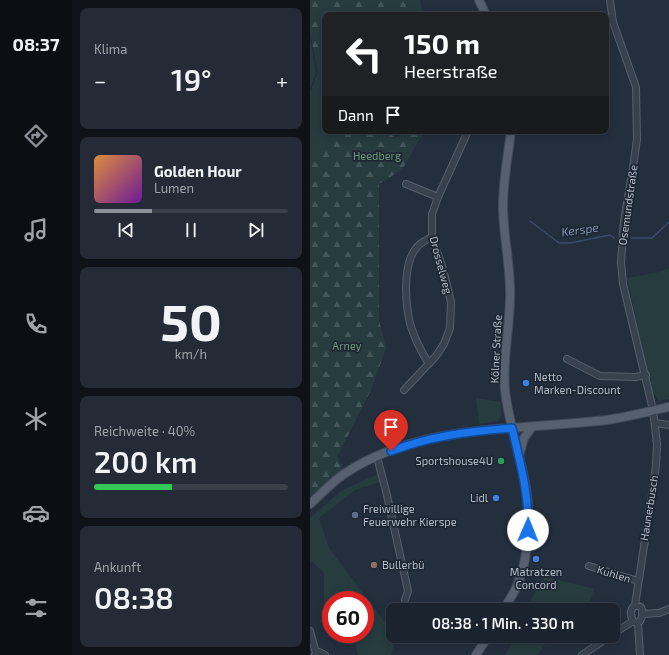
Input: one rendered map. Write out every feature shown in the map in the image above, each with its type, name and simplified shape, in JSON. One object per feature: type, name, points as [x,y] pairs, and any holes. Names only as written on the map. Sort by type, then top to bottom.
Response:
[{"type":"main road","points":[[480,0],[485,12]]},
{"type":"main road","name":"Kölner Straße","points":[[507,603],[520,578],[527,537],[528,515],[526,486],[512,428],[505,391],[504,375],[510,294],[503,206],[511,134]]},
{"type":"main road","points":[[310,504],[343,474],[377,457],[406,445],[447,435],[472,431],[612,420],[669,407]]},
{"type":"main road","points":[[519,456],[524,438],[532,427]]},
{"type":"main road","points":[[476,655],[484,643]]},
{"type":"street","name":"Osemundstraße","points":[[610,0],[613,22],[636,86],[637,139],[624,221],[622,262],[623,284],[646,375],[653,410]]},
{"type":"street","name":"Drosselweg","points":[[404,390],[429,364],[444,344],[450,328],[451,302],[443,269],[432,237],[432,214],[438,197],[467,134]]},
{"type":"street","points":[[406,184],[438,197]]},
{"type":"street","points":[[429,364],[422,354],[409,320],[406,281],[409,258],[416,247],[432,237]]},
{"type":"street","points":[[567,359],[600,376],[636,377],[646,375]]},
{"type":"street","name":"Haunerbusch","points":[[636,622],[631,612],[635,605],[656,465],[656,422],[653,410]]},
{"type":"street","points":[[656,422],[669,425]]},
{"type":"street","points":[[377,457],[408,590],[405,600]]},
{"type":"street","name":"Kuhlen","points":[[589,566],[638,581]]},
{"type":"street","points":[[620,630],[641,621],[641,607],[635,605]]},
{"type":"street","points":[[642,614],[660,613],[669,609]]},
{"type":"street","points":[[636,622],[640,655]]},
{"type":"street","points":[[310,631],[315,654],[319,652],[325,655]]},
{"type":"street","points":[[582,655],[600,643]]},
{"type":"green space","points":[[310,0],[420,0],[422,12],[322,12],[322,60],[315,58],[310,32]]},
{"type":"green space","points":[[310,38],[316,73],[310,89]]},
{"type":"green space","points":[[315,58],[322,60],[322,134],[332,134],[319,162],[310,162],[310,92],[318,72]]},
{"type":"green space","name":"Arney","points":[[332,134],[390,134],[396,138],[402,134],[422,134],[402,170],[379,184],[379,320],[386,348],[371,390],[337,457],[344,468],[310,501],[310,162],[319,162]]},
{"type":"green space","points":[[669,268],[669,399],[659,401],[652,392],[627,278],[659,272]]},
{"type":"green space","points":[[476,398],[501,402],[501,415],[498,421],[479,424]]},
{"type":"green space","points":[[378,474],[380,482],[355,490],[319,518],[329,548],[361,591],[324,591],[324,573],[310,560],[310,518],[341,491]]},
{"type":"green space","points":[[546,577],[594,589],[589,603],[530,603],[539,583]]},
{"type":"green space","points":[[374,608],[386,624],[386,643],[394,643],[391,655],[358,655],[355,643],[374,643]]},
{"type":"green space","points":[[512,643],[546,643],[537,655],[505,655]]},
{"type":"waterway","name":"Kerspe","points":[[530,221],[559,243],[570,243],[610,235],[614,238]]},
{"type":"waterway","name":"Kerspe","points":[[631,238],[652,238],[669,222]]},
{"type":"place","name":"Netto Marken-Discount","points":[[526,383]]},
{"type":"place","name":"Sportshouse4U","points":[[501,461]]},
{"type":"place","name":"Lidl","points":[[496,498]]},
{"type":"place","name":"Freiwillige Feuerwehr Kierspe","points":[[355,515]]},
{"type":"place","name":"Matratzen Concord","points":[[536,559]]},
{"type":"place","name":"Bullerbü","points":[[374,565]]},
{"type":"route","points":[[391,451],[426,439],[447,435],[472,431],[512,428],[526,486],[528,530]]},
{"type":"park label","name":"Heedberg","points":[[377,156]]}]
